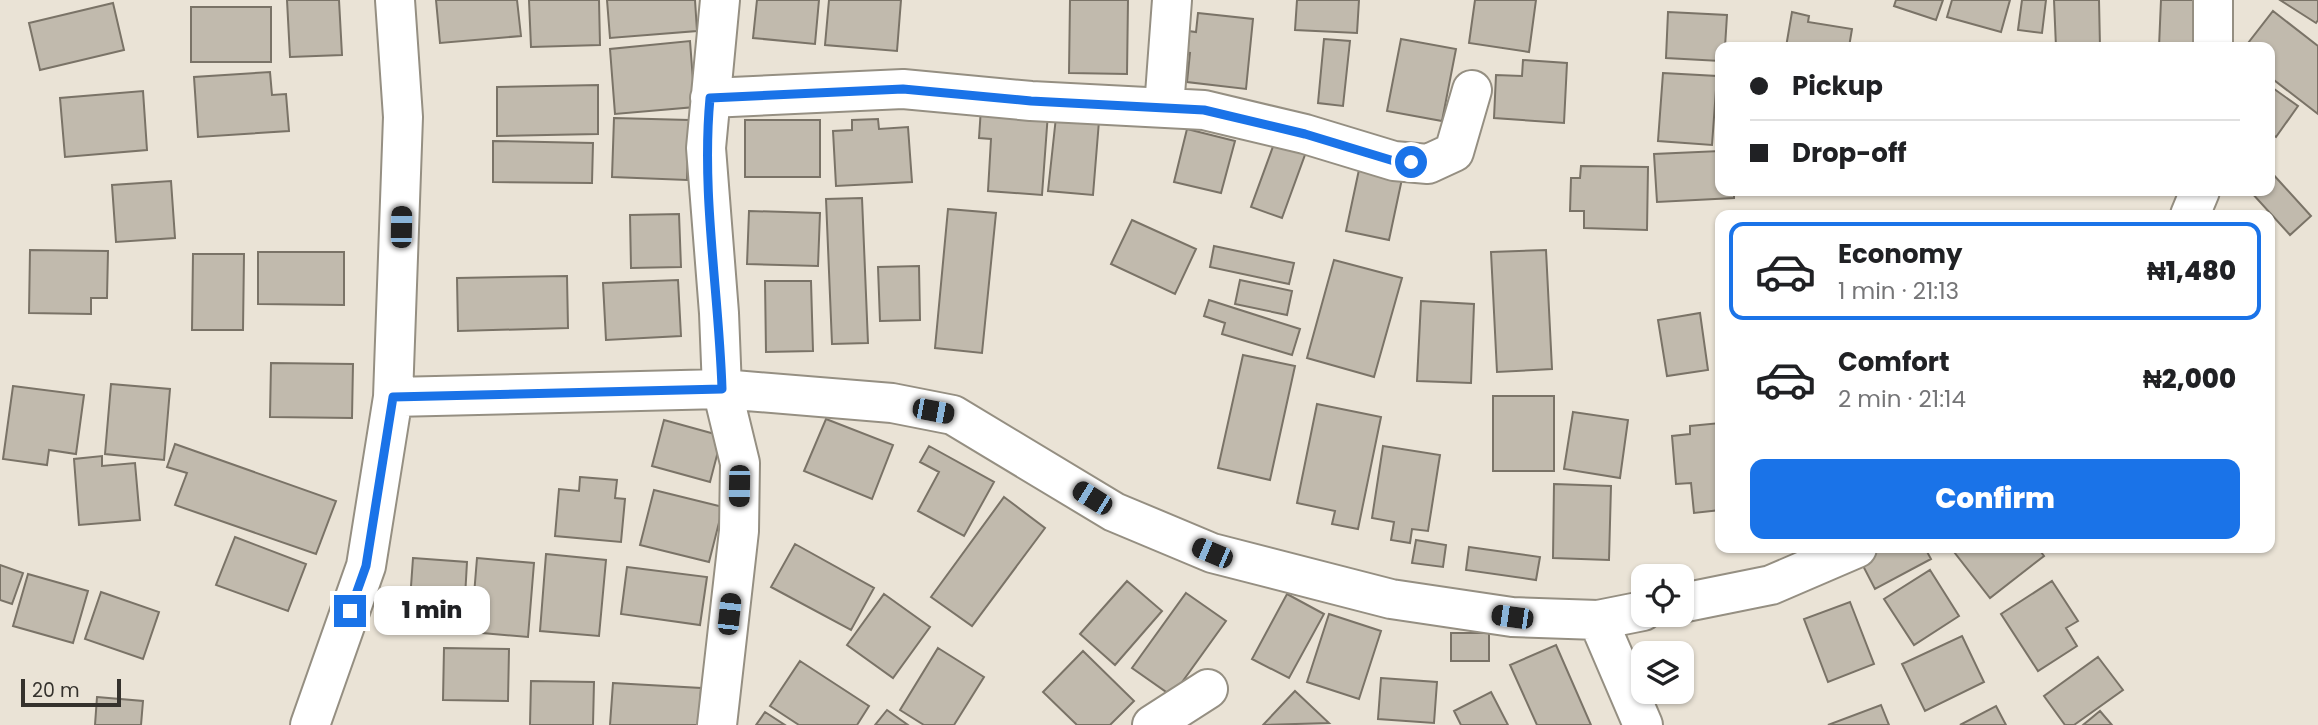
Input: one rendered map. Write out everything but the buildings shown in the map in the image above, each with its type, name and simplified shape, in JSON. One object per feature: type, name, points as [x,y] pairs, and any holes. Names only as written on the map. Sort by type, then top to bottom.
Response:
[{"type":"street","points":[[310,725],[366,566],[393,397],[403,117],[395,0]]},
{"type":"street","points":[[717,725],[738,531],[740,463],[722,389],[706,148],[720,0]]},
{"type":"street","points":[[1164,108],[1172,0]]},
{"type":"street","points":[[2213,0],[2213,42]]},
{"type":"street","points":[[710,98],[903,89],[1031,101],[1204,110],[1305,134],[1394,161],[1428,164],[1454,152],[1472,90]]},
{"type":"street","points":[[393,397],[722,389],[892,403],[953,415],[1114,512],[1212,553],[1391,599],[1512,617],[1598,620],[1631,613]]},
{"type":"street","points":[[1694,601],[1771,585],[1845,553]]},
{"type":"street","points":[[1598,620],[1643,725]]},
{"type":"street","points":[[1152,725],[1208,689]]},
{"type":"route","points":[[350,611],[366,566],[393,397],[722,389],[706,148],[710,98],[903,89],[1031,101],[1204,110],[1305,134],[1394,161],[1411,162]]}]
